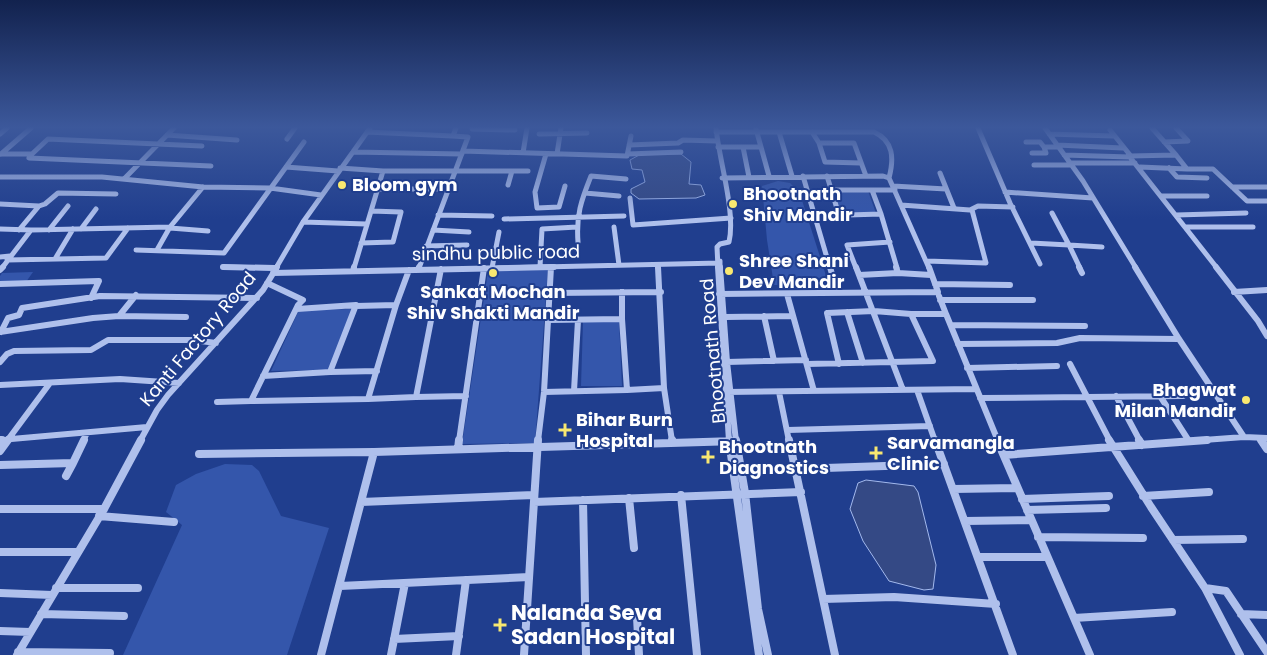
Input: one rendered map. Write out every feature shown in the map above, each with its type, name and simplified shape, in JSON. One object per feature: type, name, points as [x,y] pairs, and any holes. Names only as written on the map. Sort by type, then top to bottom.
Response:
[{"type":"street","points":[[45,159],[211,166]]},
{"type":"street","points":[[124,179],[144,159]]},
{"type":"street","points":[[136,250],[224,253],[292,159]]},
{"type":"street","name":"Kanti Factory Road","points":[[18,654],[101,512],[157,410],[179,383],[257,298],[268,283],[303,222],[348,159]]},
{"type":"street","points":[[418,270],[460,159]]},
{"type":"street","points":[[545,159],[534,192],[537,208],[546,209],[560,206],[565,186]]},
{"type":"street","name":"Bhootnath Road","points":[[719,159],[731,218],[731,240],[718,245],[717,253],[728,392],[733,441],[758,609],[768,655]]},
{"type":"street","points":[[746,159],[749,177]]},
{"type":"street","points":[[764,159],[768,176]]},
{"type":"street","points":[[788,159],[792,176]]},
{"type":"street","points":[[824,159],[825,162],[861,162]]},
{"type":"street","points":[[860,159],[866,176]]},
{"type":"street","points":[[889,178],[894,163],[893,159]]},
{"type":"street","points":[[991,159],[1040,264]]},
{"type":"street","points":[[1066,159],[1093,198],[1179,339],[1244,437]]},
{"type":"street","points":[[1132,159],[1234,292],[1263,324],[1267,336]]},
{"type":"street","points":[[1178,159],[1187,169]]},
{"type":"street","points":[[1034,165],[1138,165],[1214,170],[1247,201],[1267,201]]},
{"type":"street","points":[[286,167],[384,171],[528,171]]},
{"type":"street","points":[[1169,168],[1177,177],[1207,178]]},
{"type":"street","points":[[353,271],[384,171]]},
{"type":"street","points":[[508,185],[512,171]]},
{"type":"street","points":[[940,173],[954,208]]},
{"type":"street","points":[[0,177],[102,176],[203,187],[270,188],[321,195]]},
{"type":"street","points":[[578,242],[577,227],[580,202],[591,176],[626,179]]},
{"type":"street","points":[[722,178],[768,176],[884,176],[889,178],[927,261],[967,368],[1090,655]]},
{"type":"street","points":[[803,176],[837,292]]},
{"type":"street","points":[[827,176],[839,215]]},
{"type":"street","points":[[157,250],[170,228],[203,187]]},
{"type":"street","points":[[1232,187],[1267,187]]},
{"type":"street","points":[[377,189],[448,189]]},
{"type":"street","points":[[831,190],[946,189]]},
{"type":"street","points":[[872,190],[890,242],[898,273]]},
{"type":"street","points":[[1005,192],[1093,198]]},
{"type":"street","points":[[0,204],[39,206],[45,204],[58,193],[116,194]]},
{"type":"street","points":[[585,193],[619,196]]},
{"type":"street","points":[[1162,196],[1207,196]]},
{"type":"street","points":[[630,198],[633,224],[731,218]]},
{"type":"street","points":[[902,205],[972,210],[978,206],[1013,207]]},
{"type":"street","points":[[19,230],[39,206]]},
{"type":"street","points":[[49,230],[68,206]]},
{"type":"street","points":[[81,229],[96,209]]},
{"type":"street","points":[[927,261],[986,263],[972,210]]},
{"type":"street","points":[[361,243],[393,242],[401,212],[371,211]]},
{"type":"street","points":[[1052,212],[1082,272]]},
{"type":"street","points":[[1176,215],[1246,213]]},
{"type":"street","points":[[814,216],[881,214]]},
{"type":"street","points":[[438,215],[492,216]]},
{"type":"street","points":[[504,219],[624,216]]},
{"type":"street","points":[[303,222],[366,224]]},
{"type":"street","points":[[540,267],[542,229],[577,227]]},
{"type":"street","points":[[614,227],[614,239],[617,243],[619,266]]},
{"type":"street","points":[[1185,227],[1253,227]]},
{"type":"street","points":[[0,257],[106,258],[128,228]]},
{"type":"street","points":[[0,229],[170,228],[208,231]]},
{"type":"street","points":[[55,259],[73,229]]},
{"type":"street","points":[[0,270],[31,230]]},
{"type":"street","points":[[433,230],[469,232]]},
{"type":"street","points":[[492,268],[499,232]]},
{"type":"street","points":[[890,242],[847,245],[867,292],[891,362],[903,390]]},
{"type":"street","points":[[1031,243],[1102,248]]},
{"type":"street","points":[[426,246],[467,245]]},
{"type":"street","name":"sindhu public road","points":[[274,270],[418,270],[719,263]]},
{"type":"street","points":[[658,265],[661,292],[664,388],[672,443]]},
{"type":"street","points":[[223,267],[274,270]]},
{"type":"street","points":[[524,655],[537,447],[544,392],[552,267]]},
{"type":"street","points":[[458,449],[484,268]]},
{"type":"street","points":[[416,397],[441,269]]},
{"type":"street","points":[[368,399],[396,305],[409,270]]},
{"type":"street","points":[[859,275],[931,274]]},
{"type":"street","points":[[0,284],[99,281],[92,298]]},
{"type":"street","points":[[251,401],[296,308],[303,300],[268,283]]},
{"type":"street","points":[[935,284],[1010,285]]},
{"type":"street","points":[[1234,292],[1267,290]]},
{"type":"street","points":[[622,292],[627,390]]},
{"type":"street","points":[[550,293],[661,292]]},
{"type":"street","points":[[721,294],[938,292]]},
{"type":"street","name":"Bhootnath Road","points":[[721,294],[725,317],[728,392]]},
{"type":"street","points":[[787,294],[814,391]]},
{"type":"street","points":[[186,317],[119,316],[1,332],[3,321],[19,316],[22,308],[92,298],[136,295],[257,298]]},
{"type":"street","points":[[119,316],[136,295]]},
{"type":"street","points":[[940,300],[1033,300]]},
{"type":"street","points":[[296,308],[396,305]]},
{"type":"street","points":[[330,372],[356,306]]},
{"type":"street","points":[[839,364],[826,312],[874,311],[946,314]]},
{"type":"street","points":[[847,312],[863,363]]},
{"type":"street","points":[[727,362],[774,361],[839,364],[933,361],[911,314]]},
{"type":"street","points":[[764,316],[774,361]]},
{"type":"street","points":[[725,317],[794,316]]},
{"type":"street","points":[[548,320],[622,319]]},
{"type":"street","points":[[574,391],[578,320]]},
{"type":"street","points":[[951,325],[1085,326]]},
{"type":"street","points":[[958,344],[1057,343],[1080,338],[1179,339]]},
{"type":"street","points":[[0,362],[7,354],[14,351],[91,350],[108,340],[193,340],[216,343]]},
{"type":"street","points":[[1070,364],[1113,447],[1205,588],[1240,655]]},
{"type":"street","points":[[967,368],[1057,366]]},
{"type":"street","points":[[262,376],[377,371]]},
{"type":"street","points":[[0,385],[120,379],[179,383]]},
{"type":"street","points":[[0,452],[4,440],[50,384]]},
{"type":"street","points":[[544,392],[664,388]]},
{"type":"street","points":[[728,392],[976,389]]},
{"type":"street","points":[[917,390],[1013,655]]},
{"type":"street","points":[[779,392],[835,655]]},
{"type":"street","points":[[217,402],[466,396]]},
{"type":"street","points":[[1116,396],[1142,445]]},
{"type":"street","points":[[1160,396],[1189,441]]},
{"type":"street","points":[[980,398],[1183,396]]},
{"type":"street","points":[[788,430],[930,426]]},
{"type":"street","points":[[4,440],[147,427]]},
{"type":"street","points":[[66,476],[87,433]]},
{"type":"street","points":[[1004,455],[1244,437],[1263,438],[1267,449]]},
{"type":"street","points":[[199,454],[374,452],[733,441]]},
{"type":"street","points":[[321,655],[374,452]]},
{"type":"street","points":[[0,466],[72,463]]},
{"type":"street","points":[[796,469],[944,464]]},
{"type":"street","points":[[953,490],[1017,488]]},
{"type":"street","points":[[361,502],[534,498],[583,500],[800,492]]},
{"type":"street","points":[[1144,496],[1209,492]]},
{"type":"street","name":"Bhootnath Road","points":[[741,493],[759,655]]},
{"type":"street","points":[[682,495],[697,655]]},
{"type":"street","points":[[1022,498],[1109,496]]},
{"type":"street","points":[[629,498],[634,548]]},
{"type":"street","points":[[583,500],[586,655]]},
{"type":"street","points":[[1027,510],[1106,508]]},
{"type":"street","points":[[0,509],[101,512],[174,522]]},
{"type":"street","points":[[965,521],[1031,520]]},
{"type":"street","points":[[1038,537],[1143,538]]},
{"type":"street","points":[[1173,540],[1243,539]]},
{"type":"street","points":[[0,552],[77,552]]},
{"type":"street","points":[[978,557],[1048,557]]},
{"type":"street","points":[[340,586],[529,577]]},
{"type":"street","points":[[456,655],[466,580]]},
{"type":"street","points":[[391,655],[405,583]]},
{"type":"street","points":[[0,593],[138,588]]},
{"type":"street","points":[[1205,588],[1226,591],[1267,652]]},
{"type":"street","points":[[823,599],[894,598],[996,604]]},
{"type":"street","points":[[1074,618],[1172,612]]},
{"type":"street","points":[[41,614],[124,616]]},
{"type":"street","points":[[1241,614],[1267,615]]},
{"type":"street","points":[[637,617],[639,655]]},
{"type":"street","points":[[0,631],[30,632]]},
{"type":"street","points":[[394,639],[459,636]]},
{"type":"street","points":[[18,654],[110,653]]},
{"type":"shaded area","points":[[687,159],[691,162],[689,184],[701,185],[705,195],[696,198],[639,199],[631,193],[631,189],[645,182],[642,170],[632,169],[630,160]]},
{"type":"shaded area","points":[[778,181],[790,183],[795,188],[791,190],[792,193],[800,194],[829,285],[774,285],[767,240],[762,186]]},
{"type":"shaded area","points":[[834,191],[868,191],[876,213],[841,213]]},
{"type":"shaded area","points":[[548,270],[535,443],[462,444],[488,271]]},
{"type":"shaded area","points":[[33,272],[26,282],[0,283],[2,273]]},
{"type":"shaded area","points":[[354,309],[330,370],[271,371],[299,310]]},
{"type":"shaded area","points":[[583,322],[619,322],[622,386],[581,386]]},
{"type":"shaded area","points":[[225,464],[252,465],[259,471],[281,516],[329,528],[287,655],[123,655],[182,525],[166,512],[176,485],[196,474]]},
{"type":"shaded area","points":[[866,480],[914,486],[918,492],[936,565],[933,589],[924,590],[889,581],[863,541],[850,509],[858,483]]},
{"type":"place","name":"Bloom gym","points":[[342,185]]},
{"type":"place","name":"Bhootnath Shiv Mandir","points":[[733,204]]},
{"type":"place","name":"Shree Shani Dev Mandir","points":[[729,271]]},
{"type":"place","name":"Sankat Mochan Shiv Shakti Mandir","points":[[493,273]]},
{"type":"place","name":"Bhagwat Milan Mandir","points":[[1246,400]]},
{"type":"place","name":"Bihar Burn Hospital","points":[[565,430]]},
{"type":"place","name":"Sarvamangla Clinic","points":[[876,453]]},
{"type":"place","name":"Bhootnath Diagnostics","points":[[708,457]]},
{"type":"place","name":"Nalanda Seva Sadan Hospital","points":[[500,625]]}]
